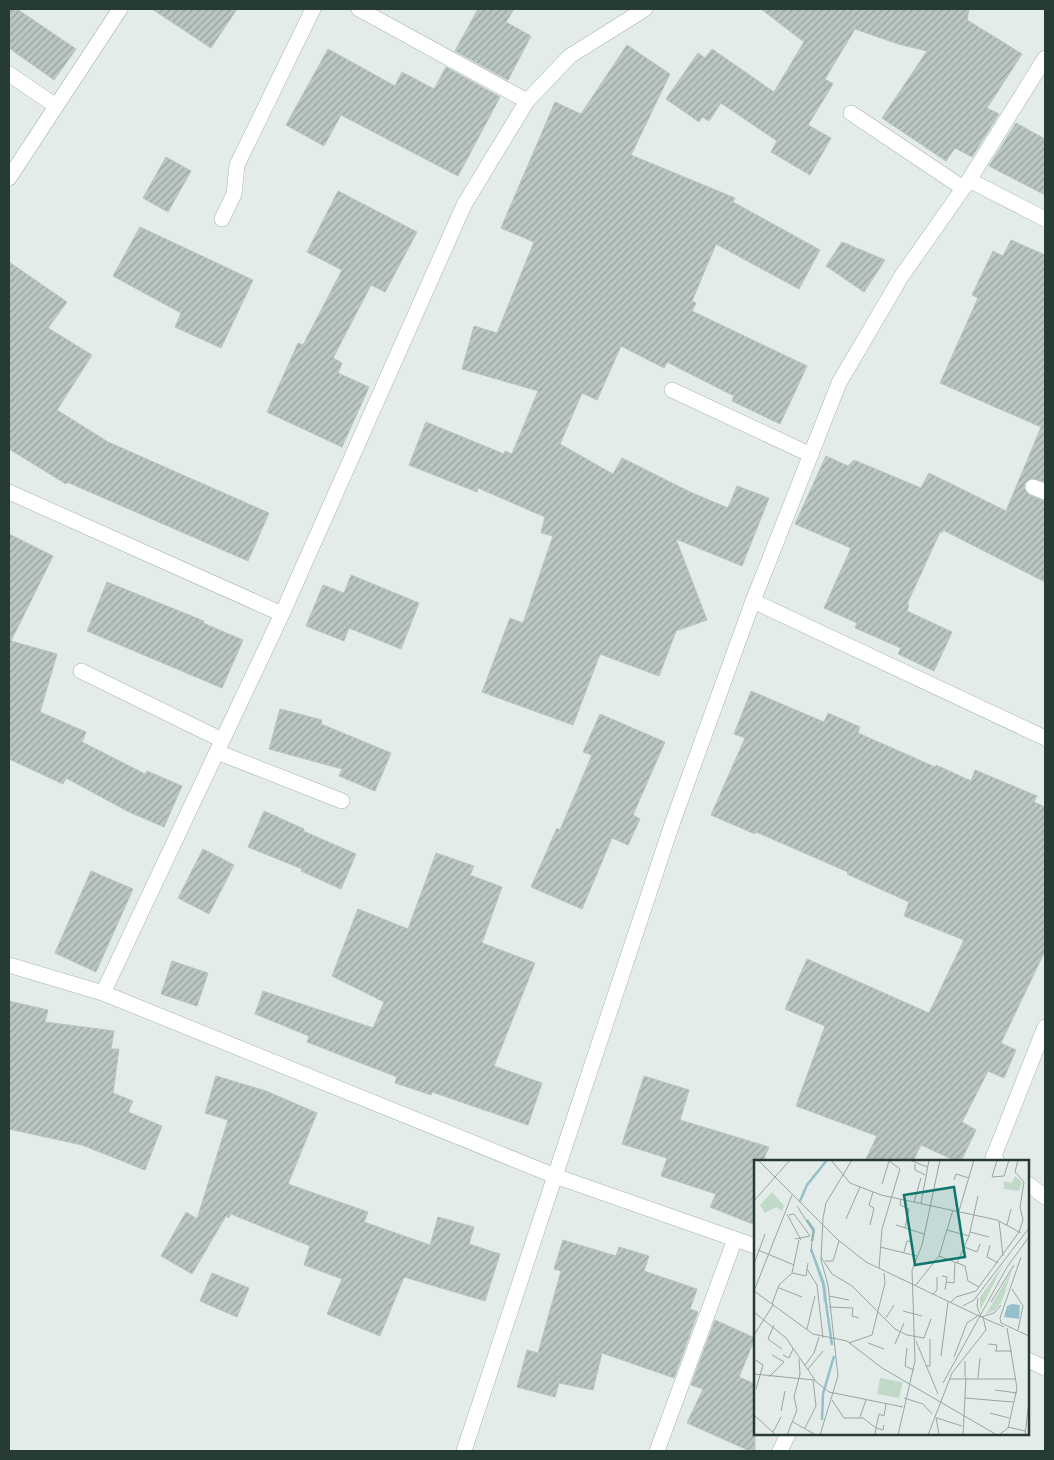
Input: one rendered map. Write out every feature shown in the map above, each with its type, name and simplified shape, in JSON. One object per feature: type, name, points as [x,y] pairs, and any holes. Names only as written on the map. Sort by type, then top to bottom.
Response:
[{"type":"street","points":[[9,178],[120,9]]},
{"type":"street","points":[[222,219],[234,194],[236,165],[313,9]]},
{"type":"street","points":[[360,9],[527,101]]},
{"type":"street","points":[[103,993],[282,614],[464,205],[527,101],[570,56],[634,11]]},
{"type":"street","points":[[464,1451],[672,824],[754,601],[839,383],[901,277],[966,184],[1045,58]]},
{"type":"street","points":[[9,74],[56,106]]},
{"type":"street","points":[[851,114],[966,184],[1045,219]]},
{"type":"street","points":[[672,390],[810,455]]},
{"type":"street","points":[[9,492],[282,614]]},
{"type":"street","points":[[754,601],[1045,738]]},
{"type":"street","points":[[81,671],[220,746],[342,801]]},
{"type":"street","points":[[9,965],[103,993],[555,1176],[754,1246]]},
{"type":"street","points":[[996,1160],[994,1158],[1045,1027]]},
{"type":"street","points":[[1029,1185],[1045,1196]]},
{"type":"street","points":[[657,1451],[735,1239]]},
{"type":"street","points":[[1029,1360],[1045,1368]]},
{"type":"street","points":[[780,1451],[788,1435]]},
{"type":"building","points":[[9,9],[17,9],[76,49],[54,80],[9,48]]},
{"type":"building","points":[[152,9],[237,9],[211,48]]},
{"type":"building","points":[[478,9],[514,9],[506,22],[531,36],[508,80],[455,51]]},
{"type":"building","points":[[761,9],[969,9],[967,20],[1022,54],[987,108],[999,114],[972,157],[955,148],[946,161],[882,118],[927,51],[898,44],[855,29],[825,79],[833,84],[808,125],[831,138],[810,175],[771,152],[777,141],[721,103],[709,121],[702,117],[699,122],[666,99],[698,53],[705,58],[712,49],[774,92],[804,42]]},
{"type":"building","points":[[627,45],[670,74],[631,155],[735,198],[733,202],[820,250],[799,289],[716,244],[692,301],[696,303],[692,311],[807,366],[780,424],[732,401],[734,396],[667,362],[664,368],[621,346],[597,400],[582,393],[560,444],[613,474],[622,458],[690,492],[728,508],[737,486],[769,498],[742,566],[676,539],[707,620],[676,631],[659,676],[600,654],[573,725],[482,692],[510,618],[523,623],[553,536],[541,533],[545,517],[478,488],[477,492],[409,465],[426,422],[504,454],[505,451],[512,454],[538,391],[462,369],[474,326],[497,333],[534,242],[501,228],[555,102],[581,114]]},
{"type":"building","points":[[328,49],[395,86],[402,72],[434,89],[446,67],[500,97],[458,176],[341,115],[324,146],[286,125]]},
{"type":"building","points":[[1016,123],[1045,139],[1045,195],[989,166]]},
{"type":"building","points":[[166,157],[191,171],[168,212],[143,198]]},
{"type":"building","points":[[338,191],[417,232],[385,292],[371,285],[333,358],[342,363],[338,373],[369,387],[342,447],[267,412],[298,343],[303,345],[342,270],[307,252]]},
{"type":"building","points":[[140,227],[253,280],[221,348],[175,327],[181,313],[113,276]]},
{"type":"building","points":[[1011,240],[1045,255],[1045,482],[1031,478],[1025,483],[1024,488],[1029,495],[1045,501],[1045,582],[943,530],[942,533],[940,532],[907,604],[909,605],[907,611],[952,632],[934,671],[898,654],[901,648],[855,628],[857,623],[824,608],[851,548],[795,524],[826,456],[848,466],[854,460],[921,488],[929,473],[1006,511],[1041,427],[940,383],[978,298],[972,295],[993,251],[1003,256]]},
{"type":"building","points":[[842,242],[885,260],[864,292],[826,266]]},
{"type":"building","points":[[9,262],[67,302],[48,328],[92,355],[57,410],[108,442],[269,513],[248,561],[67,482],[66,484],[9,449]]},
{"type":"building","points":[[9,534],[53,556],[11,641],[57,654],[40,712],[86,732],[82,742],[145,774],[147,771],[182,786],[164,827],[129,812],[66,778],[63,784],[9,759]]},
{"type":"building","points":[[351,575],[419,603],[401,649],[349,628],[344,641],[306,626],[323,585],[344,593]]},
{"type":"building","points":[[107,582],[204,621],[203,623],[243,640],[222,688],[87,631]]},
{"type":"building","points":[[751,691],[824,722],[828,713],[860,727],[858,733],[971,781],[975,770],[1037,796],[1034,802],[1045,807],[1045,951],[1001,1043],[1016,1050],[1004,1078],[988,1071],[962,1122],[976,1130],[961,1160],[954,1160],[921,1145],[914,1160],[865,1160],[877,1136],[796,1106],[825,1026],[785,1009],[807,959],[929,1013],[964,940],[904,916],[909,902],[847,874],[848,872],[756,832],[755,834],[711,815],[745,738],[734,734]]},
{"type":"building","points":[[280,709],[322,720],[321,724],[391,753],[375,791],[339,776],[342,769],[269,749]]},
{"type":"building","points":[[600,714],[665,742],[633,815],[640,819],[628,845],[612,838],[582,909],[531,887],[557,828],[560,830],[592,755],[583,752]]},
{"type":"building","points":[[264,811],[304,829],[303,831],[356,854],[341,889],[301,871],[302,869],[248,847]]},
{"type":"building","points":[[203,849],[234,865],[209,914],[178,898]]},
{"type":"building","points":[[436,853],[474,866],[470,875],[502,887],[482,943],[535,963],[494,1066],[542,1083],[528,1125],[432,1092],[431,1095],[395,1083],[397,1077],[307,1042],[309,1036],[255,1014],[263,991],[373,1028],[384,1002],[332,976],[358,909],[408,929]]},
{"type":"building","points":[[91,871],[133,889],[96,972],[55,953]]},
{"type":"building","points":[[172,961],[208,973],[197,1006],[161,994]]},
{"type":"building","points":[[9,1001],[48,1010],[45,1022],[114,1031],[111,1049],[119,1049],[113,1093],[133,1101],[128,1112],[162,1126],[145,1170],[82,1145],[9,1129]]},
{"type":"building","points":[[216,1076],[266,1091],[317,1113],[288,1184],[368,1212],[364,1222],[430,1245],[438,1217],[474,1227],[469,1244],[500,1254],[485,1301],[404,1277],[380,1336],[327,1314],[342,1279],[304,1265],[310,1246],[231,1214],[229,1218],[226,1216],[192,1274],[161,1256],[186,1212],[197,1219],[228,1120],[205,1113]]},
{"type":"building","points":[[644,1076],[689,1090],[680,1120],[769,1147],[763,1160],[754,1160],[754,1225],[710,1207],[716,1194],[661,1176],[667,1158],[622,1144]]},
{"type":"building","points":[[563,1240],[616,1256],[619,1247],[649,1256],[644,1271],[697,1289],[690,1309],[698,1312],[674,1378],[602,1353],[593,1390],[559,1383],[555,1397],[517,1387],[527,1350],[538,1353],[561,1271],[554,1269]]},
{"type":"building","points":[[212,1273],[249,1288],[237,1317],[200,1301]]},
{"type":"building","points":[[715,1320],[754,1338],[739,1377],[754,1384],[755,1451],[750,1451],[687,1423],[703,1389],[691,1385]]}]
